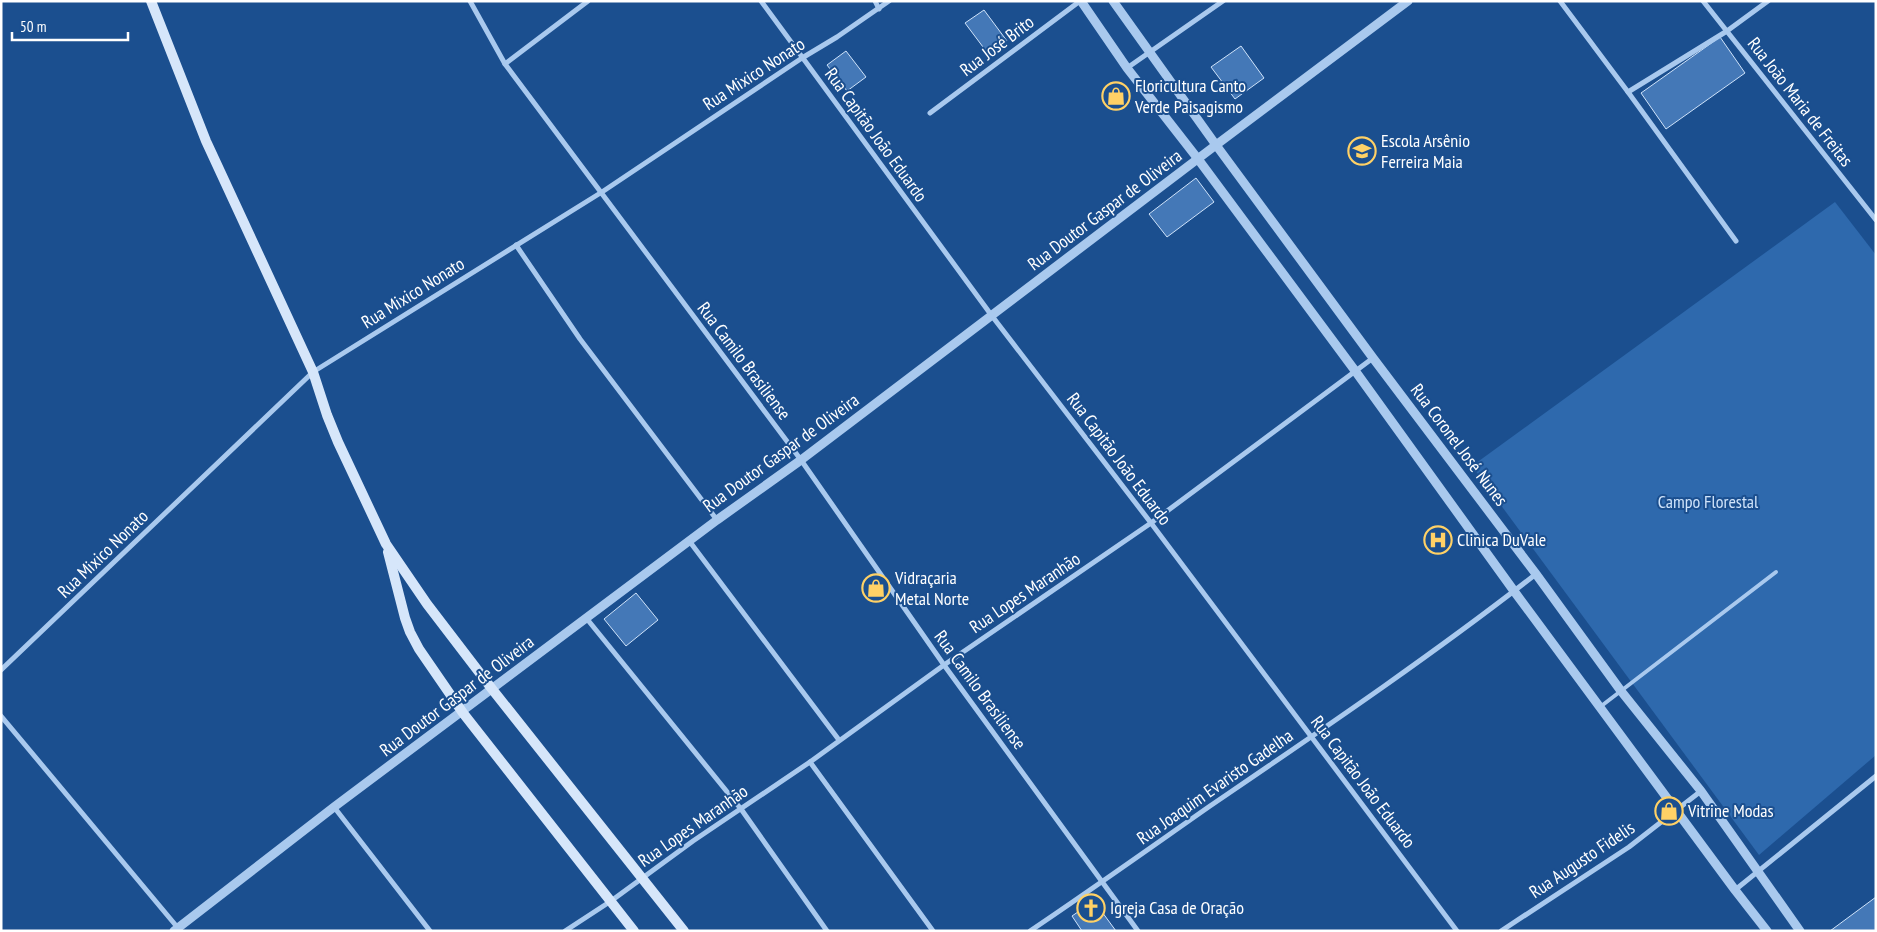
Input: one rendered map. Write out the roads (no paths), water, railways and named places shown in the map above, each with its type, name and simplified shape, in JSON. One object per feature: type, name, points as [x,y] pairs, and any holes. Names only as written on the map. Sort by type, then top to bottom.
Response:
[{"type":"main road","points":[[151,1],[206,141],[313,372],[338,442],[386,544],[427,604],[492,689],[684,931]]},
{"type":"main road","points":[[386,544],[410,632],[436,675],[463,713],[634,931]]},
{"type":"street","name":"Rua Camilo Brasiliense","points":[[470,1],[505,64],[801,460],[944,665],[1138,931]]},
{"type":"street","points":[[505,64],[588,1]]},
{"type":"street","name":"Rua Capitão João Eduardo","points":[[762,1],[992,316],[1151,523],[1458,931]]},
{"type":"street","points":[[875,1],[879,9]]},
{"type":"street","name":"Rua Mixico Nonato","points":[[1,670],[313,372],[602,192],[802,58],[837,38],[889,1]]},
{"type":"street","points":[[1080,1],[1127,68],[1198,159],[1356,372],[1600,708],[1767,931]]},
{"type":"street","name":"Rua José Brito","points":[[930,113],[1080,1]]},
{"type":"street","name":"Rua Coronel José Nunes","points":[[1113,1],[1216,145],[1373,358],[1536,574],[1621,691],[1701,791],[1800,931]]},
{"type":"street","points":[[1127,68],[1223,1]]},
{"type":"street","points":[[1560,1],[1736,241]]},
{"type":"street","name":"Rua João Maria de Freitas","points":[[1703,1],[1876,220]]},
{"type":"street","points":[[1628,92],[1727,31],[1768,1]]},
{"type":"street","name":"Rua Doutor Gaspar de Oliveira","points":[[178,930],[334,808],[463,713],[492,689],[717,520],[801,460],[1402,3]]},
{"type":"street","points":[[516,245],[580,340],[717,520]]},
{"type":"street","name":"Rua Lopes Maranhão","points":[[565,931],[643,879],[944,665],[1151,523],[1373,358]]},
{"type":"street","points":[[690,542],[839,740]]},
{"type":"street","name":"Rua Joaquim Evaristo Gadelha","points":[[1030,931],[1312,737],[1536,574]]},
{"type":"street","points":[[587,619],[741,809],[827,931]]},
{"type":"street","points":[[1,716],[178,930]]},
{"type":"street","points":[[810,762],[933,931]]},
{"type":"street","points":[[1735,890],[1876,776]]},
{"type":"street","name":"Rua Augusto Fidelis","points":[[1501,931],[1629,847],[1701,791]]},
{"type":"street","points":[[334,808],[430,931]]},
{"type":"lane","points":[[1600,708],[1776,572]]},
{"type":"place","name":"Floricultura Canto Verde Paisagismo","points":[[1116,96]]},
{"type":"place","name":"Escola Arsênio Ferreira Maia","points":[[1362,151]]},
{"type":"place","name":"Clinica DuVale","points":[[1438,540]]},
{"type":"place","name":"Vidraçaria Metal Norte","points":[[876,588]]},
{"type":"place","name":"Vitrine Modas","points":[[1669,811]]},
{"type":"place","name":"Igreja Casa de Oração","points":[[1091,908]]},
{"type":"park label","name":"Campo Florestal","points":[[1708,502]]}]
